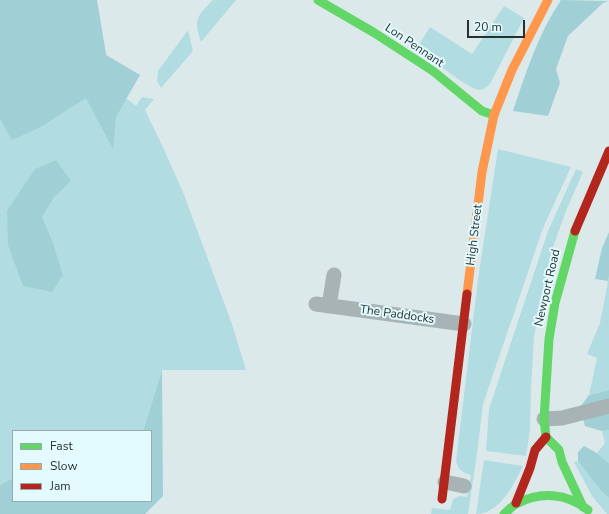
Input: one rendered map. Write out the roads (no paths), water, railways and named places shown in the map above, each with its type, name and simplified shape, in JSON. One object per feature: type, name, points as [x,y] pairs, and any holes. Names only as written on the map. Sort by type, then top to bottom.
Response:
[{"type":"street","name":"Lon Pennant","points":[[318,0],[433,71],[482,111],[494,115]]},
{"type":"street","name":"High Street","points":[[442,499],[482,172],[494,115],[509,75],[548,0]]},
{"type":"street","name":"Newport Road","points":[[546,437],[544,418],[548,355],[555,303],[572,236],[609,151]]},
{"type":"street","name":"The Paddocks","points":[[334,275],[322,305],[464,324]]},
{"type":"street","points":[[544,418],[562,418],[609,406]]},
{"type":"street","points":[[516,503],[530,468],[535,450],[546,437],[559,450],[562,462],[583,507]]},
{"type":"street","points":[[445,482],[464,486]]},
{"type":"street","points":[[504,514],[516,503],[536,496],[547,495],[568,498],[591,514]]}]
